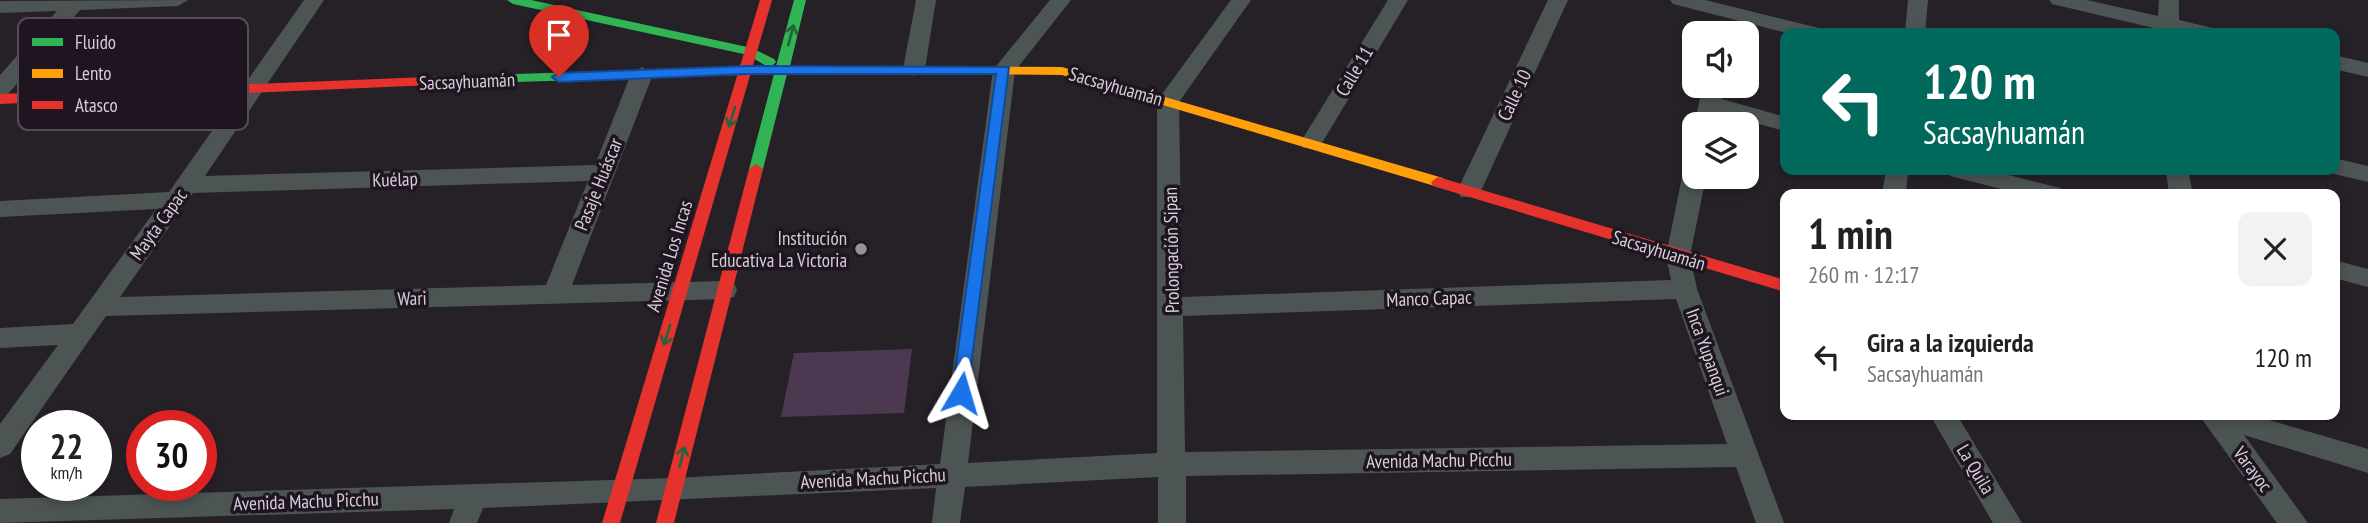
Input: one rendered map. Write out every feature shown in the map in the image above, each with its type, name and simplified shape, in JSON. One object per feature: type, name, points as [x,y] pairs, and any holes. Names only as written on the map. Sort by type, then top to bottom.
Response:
[{"type":"street","points":[[0,7],[178,0]]},
{"type":"street","name":"Mayta Capac","points":[[248,99],[314,0]]},
{"type":"street","points":[[513,0],[752,52],[781,70]]},
{"type":"street","name":"Avenida Los Incas","points":[[611,523],[766,0]]},
{"type":"street","points":[[665,523],[800,0]]},
{"type":"street","points":[[914,69],[926,0]]},
{"type":"street","points":[[946,523],[950,474],[1004,70],[1061,0]]},
{"type":"street","points":[[1168,101],[1241,0]]},
{"type":"street","name":"Calle 11","points":[[1311,143],[1398,0]]},
{"type":"street","name":"Calle 10","points":[[1469,191],[1558,0]]},
{"type":"street","points":[[1680,0],[1737,6],[1798,28]]},
{"type":"street","points":[[1915,28],[1918,0]]},
{"type":"street","points":[[2059,0],[2164,28]]},
{"type":"street","points":[[2168,28],[2169,0]]},
{"type":"street","points":[[62,18],[76,2]]},
{"type":"street","points":[[2340,63],[2368,70]]},
{"type":"street","points":[[0,89],[18,68]]},
{"type":"street","name":"Sacsayhuamán","points":[[248,89],[747,70],[1062,71],[1311,143],[1678,257],[1780,285]]},
{"type":"street","name":"Pasaje Huáscar","points":[[555,295],[642,74]]},
{"type":"street","name":"Sacsayhuamán","points":[[0,99],[18,98]]},
{"type":"street","name":"Prolongación Sipan","points":[[1168,101],[1172,523]]},
{"type":"street","points":[[1709,104],[1780,123]]},
{"type":"street","name":"Mayta Capac","points":[[0,446],[226,130]]},
{"type":"street","points":[[2340,167],[2368,174]]},
{"type":"street","name":"Kuélap","points":[[0,209],[181,192],[603,173]]},
{"type":"street","points":[[1978,175],[2032,189]]},
{"type":"street","name":"Inca Yupanqui","points":[[1692,189],[1678,257],[1685,289],[1770,523]]},
{"type":"street","points":[[2340,271],[2368,278]]},
{"type":"street","name":"Manco Capac","points":[[1172,307],[1685,289]]},
{"type":"street","name":"Wari","points":[[99,307],[725,290]]},
{"type":"street","points":[[0,338],[80,334]]},
{"type":"street","name":"La Quila","points":[[1946,420],[2008,523]]},
{"type":"street","name":"Varayoc","points":[[2218,420],[2294,523]]},
{"type":"street","points":[[2231,420],[2368,461]]},
{"type":"street","name":"Avenida Machu Picchu","points":[[0,511],[673,490],[1171,464],[1745,455]]},
{"type":"street","points":[[463,523],[473,496]]},
{"type":"shaded area","points":[[912,349],[904,413],[781,417],[794,353]]},
{"type":"traffic: fast","points":[[513,0],[752,52],[769,62]]},
{"type":"traffic: fast","points":[[756,169],[800,0]]},
{"type":"traffic: fast","points":[[427,82],[747,70],[856,70]]},
{"type":"traffic: slow","points":[[856,70],[1062,71],[1438,182]]},
{"type":"traffic: jam","points":[[611,523],[766,0]]},
{"type":"traffic: jam","points":[[248,89],[427,82]]},
{"type":"traffic: jam","points":[[0,99],[18,98]]},
{"type":"traffic: jam","points":[[665,523],[756,169]]},
{"type":"traffic: jam","points":[[1438,182],[1780,285]]},
{"type":"place","name":"Institución Educativa La Victoria","points":[[861,249]]},
{"type":"route","points":[[559,77],[747,70],[1004,70],[961,393]]}]
